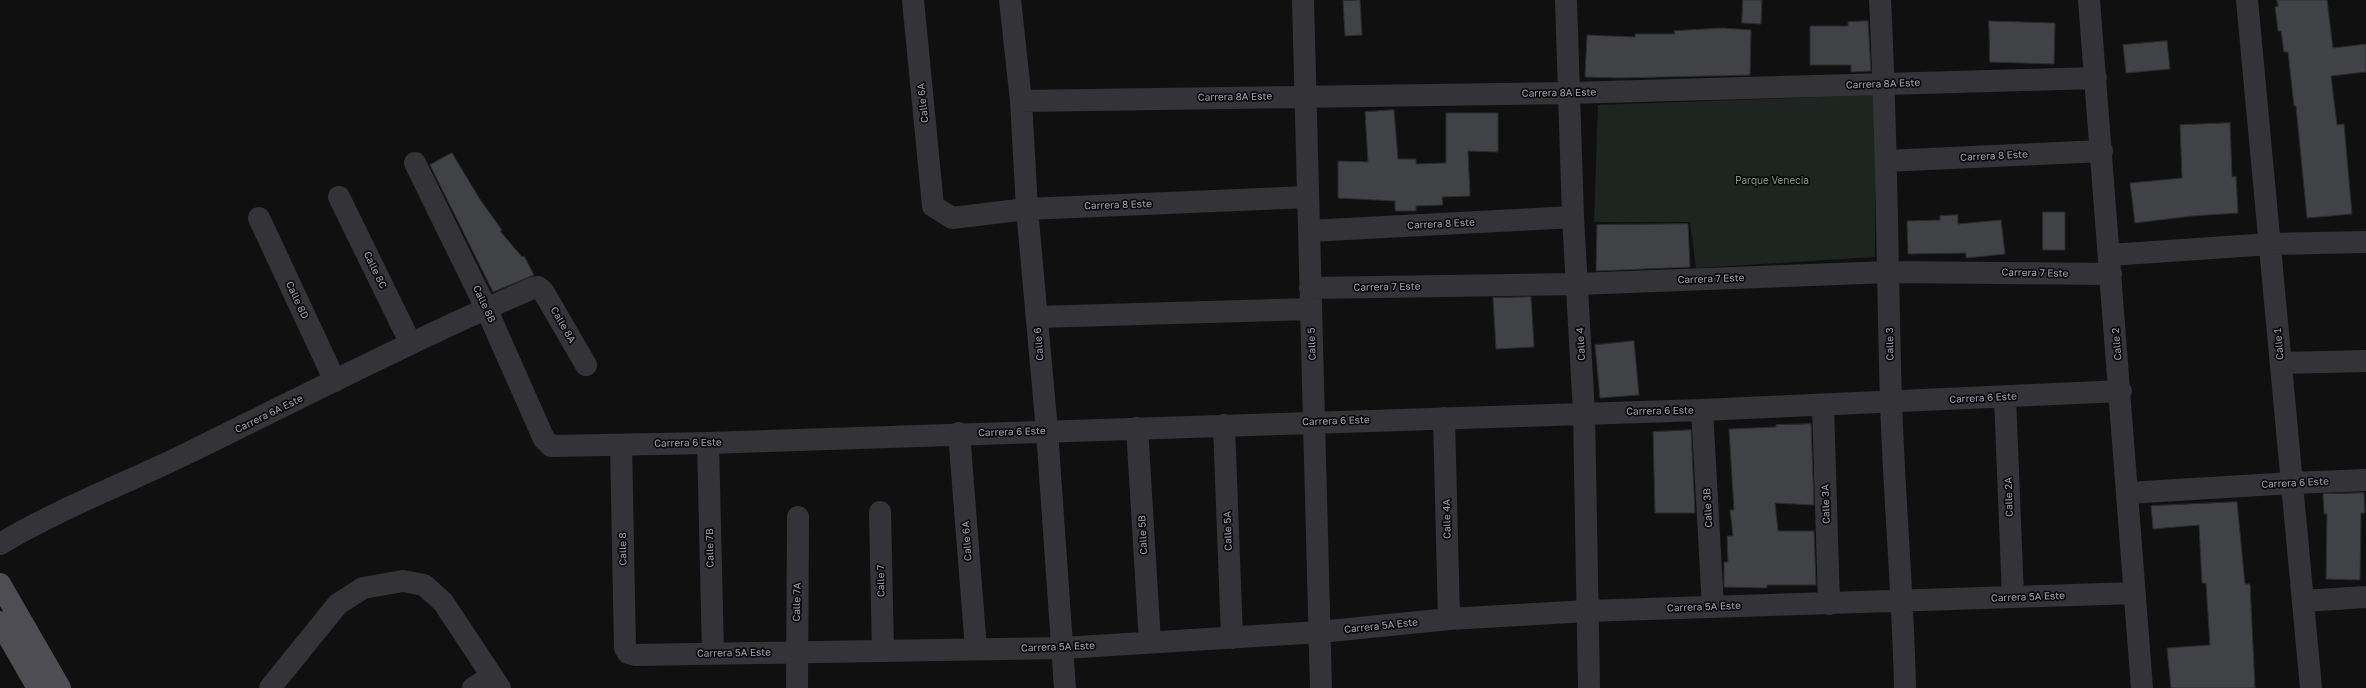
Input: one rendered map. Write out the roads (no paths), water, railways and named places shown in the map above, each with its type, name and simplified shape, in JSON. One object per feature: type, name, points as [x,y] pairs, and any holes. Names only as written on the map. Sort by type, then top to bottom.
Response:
[{"type":"main road","points":[[0,584],[60,688]]},
{"type":"main road","points":[[0,622],[38,688]]},
{"type":"street","name":"Calle 6A","points":[[913,0],[933,206]]},
{"type":"street","name":"Calle 6","points":[[1010,0],[1021,101],[1027,208],[1047,431],[1065,688]]},
{"type":"street","name":"Calle 5","points":[[1303,0],[1307,95],[1310,298],[1321,688]]},
{"type":"street","name":"Calle 4","points":[[1566,0],[1573,217],[1578,284],[1584,413],[1589,688]]},
{"type":"street","name":"Calle 3","points":[[1880,0],[1885,84],[1891,402],[1903,602],[1905,688]]},
{"type":"street","name":"Calle 2","points":[[2089,0],[2121,391],[2134,593],[2142,688]]},
{"type":"street","name":"Calle 1","points":[[2247,0],[2311,688]]},
{"type":"street","name":"Carrera 8A Este","points":[[1021,101],[1307,95],[1569,93],[2096,78]]},
{"type":"street","name":"Carrera 8 Este","points":[[1886,161],[2102,151]]},
{"type":"street","name":"Calle 8B","points":[[415,163],[486,308],[544,439],[551,446]]},
{"type":"street","name":"Calle 8C","points":[[339,197],[410,342]]},
{"type":"street","name":"Carrera 8 Este","points":[[933,206],[952,218],[1027,208],[1308,197]]},
{"type":"street","name":"Carrera 8 Este","points":[[1309,231],[1573,217]]},
{"type":"street","name":"Calle 8D","points":[[259,218],[335,381]]},
{"type":"street","name":"Carrera 7 Este","points":[[1037,318],[1310,298],[1578,284],[2111,265],[2270,244],[2366,242]]},
{"type":"street","name":"Carrera 6A Este","points":[[0,544],[32,525],[129,482],[335,381],[410,342],[486,308],[538,287]]},
{"type":"street","name":"Calle 8A","points":[[538,287],[543,291],[586,365]]},
{"type":"street","points":[[2281,363],[2366,361]]},
{"type":"street","name":"Carrera 6 Este","points":[[551,446],[708,443],[1314,421],[1702,410],[2121,391]]},
{"type":"street","name":"Calle 2A","points":[[2005,397],[2013,597]]},
{"type":"street","name":"Calle 3A","points":[[1823,405],[1829,604]]},
{"type":"street","name":"Calle 3B","points":[[1702,410],[1713,607]]},
{"type":"street","name":"Calle 4A","points":[[1444,418],[1449,619]]},
{"type":"street","name":"Calle 5A","points":[[1224,425],[1232,638]]},
{"type":"street","name":"Calle 5B","points":[[1137,428],[1150,642]]},
{"type":"street","name":"Calle 6A","points":[[959,433],[976,649]]},
{"type":"street","name":"Calle 7B","points":[[708,443],[713,653]]},
{"type":"street","name":"Calle 8","points":[[621,444],[625,648],[628,653]]},
{"type":"street","name":"Carrera 6 Este","points":[[2128,493],[2366,480]]},
{"type":"street","name":"Calle 7","points":[[880,512],[883,651]]},
{"type":"street","name":"Calle 7A","points":[[797,688],[798,517]]},
{"type":"street","points":[[274,687],[338,604],[363,588],[403,581],[424,585],[443,602],[496,682],[473,688]]},
{"type":"street","name":"Carrera 5A Este","points":[[628,653],[1063,648],[1320,632],[1449,619],[1587,611],[1903,602],[2134,593]]},
{"type":"street","points":[[2303,601],[2366,597]]},
{"type":"park label","name":"Parque Venecia","points":[[1772,181]]}]
